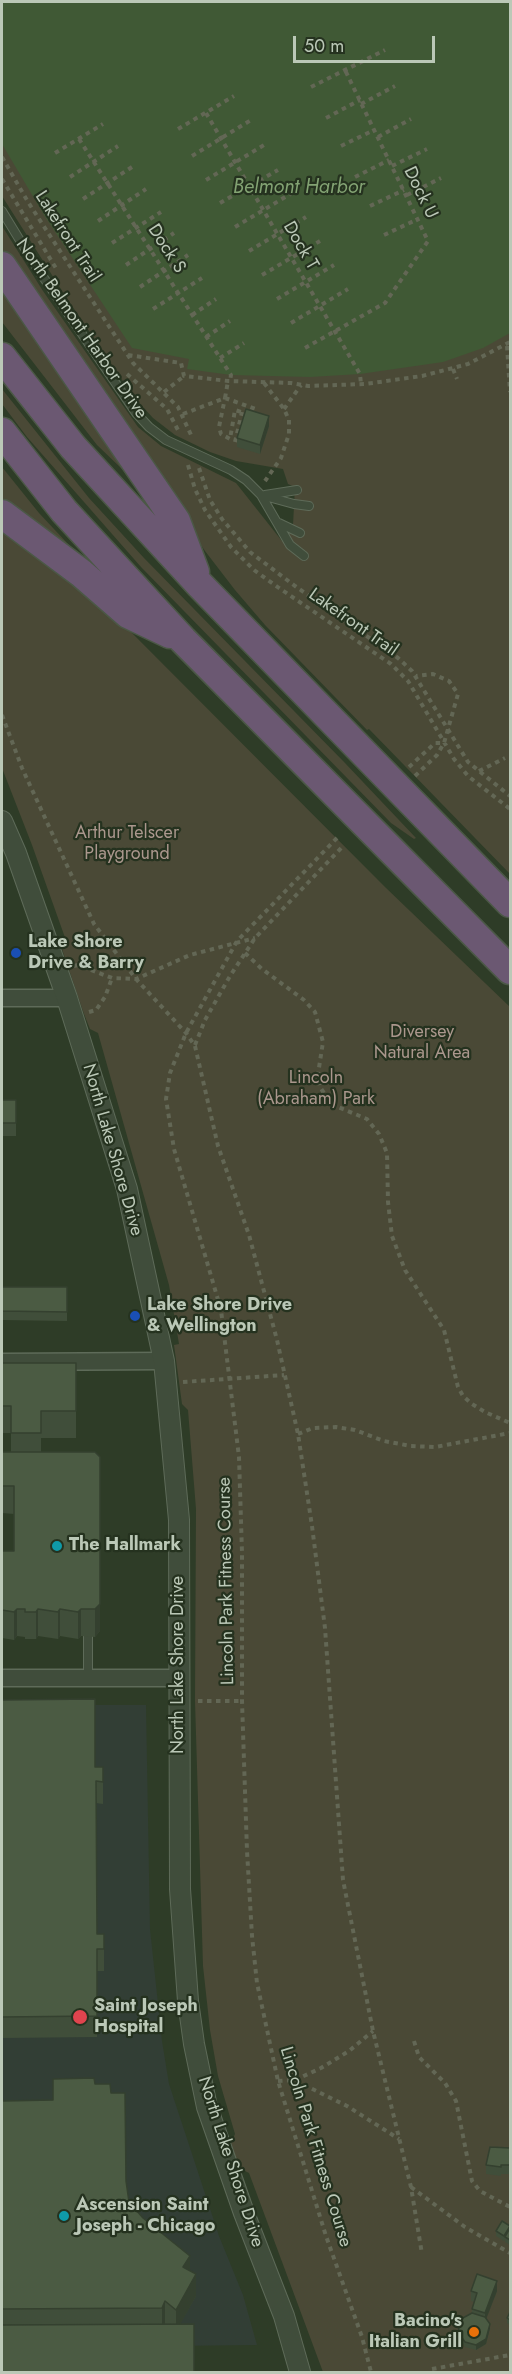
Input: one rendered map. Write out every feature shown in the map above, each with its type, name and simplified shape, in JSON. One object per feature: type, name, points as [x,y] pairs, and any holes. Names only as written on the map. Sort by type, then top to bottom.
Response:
[{"type":"highway","points":[[2,267],[176,521],[200,585]]},
{"type":"highway","points":[[2,357],[73,447],[200,585],[510,903]]},
{"type":"highway","points":[[2,432],[64,511],[183,640],[510,970]]},
{"type":"highway","points":[[2,514],[51,549],[128,614],[183,640]]},
{"type":"street","name":"North Lake Shore Drive","points":[[2,821],[16,853],[67,998],[127,1189],[164,1361],[179,1520],[180,1889],[188,2001],[207,2107],[244,2213],[284,2316],[300,2373]]},
{"type":"street","points":[[2,998],[67,998]]},
{"type":"street","points":[[2,1362],[164,1361]]},
{"type":"street","points":[[2,1678],[179,1678]]},
{"type":"lane","name":"North Belmont Harbor Drive","points":[[2,210],[35,265],[136,413],[166,440],[231,470],[259,493],[294,504],[309,506]]},
{"type":"lane","points":[[297,490],[259,493],[290,544],[304,556]]},
{"type":"lane","points":[[279,524],[300,533]]},
{"type":"lane","points":[[88,1636],[88,1678]]},
{"type":"path","points":[[311,87],[386,50]]},
{"type":"path","name":"Dock U","points":[[334,331],[385,303],[429,241],[345,70]]},
{"type":"path","points":[[326,117],[395,86]]},
{"type":"path","points":[[178,129],[234,96]]},
{"type":"path","name":"Dock T","points":[[206,112],[360,374],[362,384]]},
{"type":"path","points":[[378,137],[411,119]]},
{"type":"path","points":[[192,156],[251,120]]},
{"type":"path","points":[[55,153],[103,124]]},
{"type":"path","points":[[340,146],[374,130]]},
{"type":"path","name":"Dock S","points":[[79,139],[231,375],[229,381]]},
{"type":"path","points":[[206,180],[264,145]]},
{"type":"path","points":[[70,177],[118,146]]},
{"type":"path","points":[[392,166],[427,149]]},
{"type":"path","name":"Lakefront Trail","points":[[2,157],[28,202],[128,355],[142,374],[164,392],[182,414],[195,445]]},
{"type":"path","points":[[355,177],[389,160]]},
{"type":"path","points":[[83,199],[132,167]]},
{"type":"path","points":[[220,203],[278,170]]},
{"type":"path","points":[[407,195],[441,178]]},
{"type":"path","name":"Lakefront Trail","points":[[2,179],[61,277]]},
{"type":"path","points":[[98,221],[146,189]]},
{"type":"path","points":[[370,206],[404,190]]},
{"type":"path","points":[[235,227],[292,193]]},
{"type":"path","points":[[112,243],[160,212]]},
{"type":"path","points":[[249,251],[306,217]]},
{"type":"path","points":[[384,235],[418,219]]},
{"type":"path","points":[[126,265],[174,233]]},
{"type":"path","points":[[262,275],[320,241]]},
{"type":"path","points":[[140,287],[188,255]]},
{"type":"path","points":[[277,299],[334,265]]},
{"type":"path","points":[[153,309],[202,278]]},
{"type":"path","points":[[291,323],[348,289]]},
{"type":"path","points":[[192,315],[216,299]]},
{"type":"path","points":[[206,337],[230,321]]},
{"type":"path","points":[[305,348],[334,331]]},
{"type":"path","points":[[220,358],[244,343]]},
{"type":"path","points":[[164,392],[184,376],[301,385],[362,384],[422,376],[468,364],[508,343],[510,392]]},
{"type":"path","points":[[128,355],[181,363],[184,376]]},
{"type":"path","points":[[453,369],[457,379]]},
{"type":"path","points":[[126,373],[166,409],[176,423],[182,439]]},
{"type":"path","points":[[182,414],[225,398],[256,409],[254,416],[235,410],[230,439],[221,434],[219,427],[225,398],[229,381]]},
{"type":"path","points":[[259,493],[281,458],[289,434],[284,409],[264,382]]},
{"type":"path","points":[[284,409],[301,385]]},
{"type":"path","points":[[235,442],[242,412]]},
{"type":"path","name":"Lakefront Trail","points":[[186,459],[195,489],[205,510],[231,547],[254,570],[391,664],[408,681],[444,743],[468,776],[510,809]]},
{"type":"path","name":"Lakefront Trail","points":[[198,465],[210,500],[222,519],[250,552],[398,658],[416,676],[468,762],[510,796]]},
{"type":"path","points":[[415,776],[437,755],[444,743],[458,694],[449,681],[433,674],[416,676]]},
{"type":"path","points":[[2,715],[22,768],[93,924],[136,979],[186,1033],[195,1046],[218,1146],[249,1235],[277,1340],[298,1434],[312,1526],[325,1628],[343,1880],[373,2031],[411,2187],[422,2254]]},
{"type":"path","points":[[408,768],[435,743],[444,743]]},
{"type":"path","points":[[478,771],[505,758]]},
{"type":"path","name":"Lincoln Park Fitness Course","points":[[337,838],[237,941],[186,1033],[170,1073],[166,1099],[174,1149],[221,1310],[239,1457],[242,1553],[242,1701],[252,1936],[257,1983],[278,2081],[326,2236],[362,2337],[371,2373]]},
{"type":"path","points":[[195,1046],[205,1020],[255,938],[344,845]]},
{"type":"path","points":[[68,968],[78,965],[112,978],[136,979],[190,955],[255,938]]},
{"type":"path","points":[[245,953],[262,969],[304,1000],[315,1012],[323,1042],[318,1074],[320,1087],[331,1104],[367,1119],[379,1134],[387,1153],[388,1202],[392,1236],[405,1270],[444,1330],[458,1388],[472,1404],[510,1423]]},
{"type":"path","points":[[84,1014],[96,1010],[105,997],[112,978]]},
{"type":"path","points":[[179,1383],[229,1377],[284,1375]]},
{"type":"path","points":[[298,1434],[313,1428],[336,1427],[355,1430],[393,1443],[435,1447],[510,1433]]},
{"type":"path","points":[[195,1701],[242,1701]]},
{"type":"path","points":[[278,2081],[294,2080],[321,2068],[349,2051],[373,2031]]},
{"type":"path","points":[[414,2041],[419,2057],[445,2083],[456,2101],[472,2181],[480,2192],[510,2207]]},
{"type":"path","points":[[294,2080],[347,2106],[400,2139]]},
{"type":"path","points":[[411,2187],[465,2227],[510,2253]]},
{"type":"path","points":[[432,2368],[510,2355]]},
{"type":"shaded area","name":"Saint Joseph Hospital","points":[[2,1705],[146,1705],[150,1929],[169,2084],[219,2236],[243,2295],[257,2345],[2,2348]]},
{"type":"green space","points":[[2,2],[510,2],[510,874],[265,625],[235,590],[205,551],[2,249],[2,226],[43,291],[138,427],[161,446],[236,483],[282,541],[293,525],[295,487],[288,484],[283,469],[236,461],[210,452],[175,435],[153,418],[133,396],[64,294],[2,196]]},
{"type":"green space","points":[[2,283],[124,468],[122,469],[97,445],[2,322]]},
{"type":"green space","points":[[2,389],[89,498],[144,558],[416,838],[414,839],[391,823],[141,567],[27,437],[2,404]]},
{"type":"green space","points":[[2,467],[39,513],[84,561],[2,503]]},
{"type":"green space","name":"Lincoln (Abraham) Park","points":[[2,528],[93,598],[132,633],[385,887],[510,1007],[510,2372],[323,2372],[249,2173],[239,2168],[231,2143],[235,2134],[218,2076],[203,1966],[195,1701],[196,1509],[188,1410],[182,1404],[174,1345],[179,1344],[169,1285],[98,1033],[90,1029],[84,1014],[62,949],[68,946],[2,768]]},
{"type":"water","name":"Belmont Harbor","points":[[2,2],[510,2],[510,333],[483,348],[443,362],[360,374],[310,377],[231,375],[187,369],[189,359],[132,348],[44,215],[2,144]]},
{"type":"building","points":[[246,409],[269,416],[260,445],[237,438]]},
{"type":"building","points":[[2,1100],[16,1100],[16,1123],[2,1123]]},
{"type":"building","points":[[2,1287],[67,1287],[67,1312],[2,1311]]},
{"type":"building","points":[[2,1363],[76,1363],[76,1411],[41,1411],[41,1433],[11,1433],[11,1406],[2,1406]]},
{"type":"building","name":"The Hallmark","points":[[2,1452],[95,1452],[100,1457],[100,1604],[95,1609],[81,1609],[78,1612],[60,1609],[58,1612],[38,1609],[36,1612],[25,1612],[25,1609],[17,1609],[14,1612],[2,1610],[2,1551],[14,1551],[14,1486],[2,1486]]},
{"type":"building","points":[[95,1699],[95,1767],[103,1767],[103,1782],[96,1781],[97,1934],[104,1934],[104,1949],[97,1949],[97,2016],[2,2017],[2,1700]]},
{"type":"building","name":"Ascension Saint Joseph - Chicago","points":[[94,2078],[95,2084],[110,2084],[111,2093],[125,2093],[126,2181],[129,2202],[143,2218],[190,2256],[183,2267],[196,2274],[176,2310],[165,2301],[162,2308],[2,2309],[2,2100],[53,2100],[53,2079]]},
{"type":"building","points":[[490,2147],[510,2148],[510,2165],[501,2165],[501,2167],[486,2165]]},
{"type":"building","points":[[502,2221],[510,2226],[504,2236],[496,2231]]},
{"type":"building","points":[[510,2228],[510,2240],[505,2237]]},
{"type":"building","points":[[477,2274],[497,2281],[485,2313],[472,2309],[477,2293],[471,2291]]},
{"type":"building","name":"Bacino's Italian Grill","points":[[472,2313],[485,2317],[490,2324],[486,2339],[476,2345],[465,2342],[458,2332],[461,2319]]},
{"type":"building","points":[[194,2324],[194,2373],[2,2373],[2,2325]]},
{"type":"place","name":"Lake Shore Drive & Barry","points":[[16,953]]},
{"type":"place","name":"Lake Shore Drive & Wellington","points":[[135,1316]]},
{"type":"place","name":"The Hallmark","points":[[57,1546]]},
{"type":"place","name":"Saint Joseph Hospital","points":[[80,2017]]},
{"type":"place","name":"Ascension Saint Joseph - Chicago","points":[[64,2216]]},
{"type":"place","name":"Bacino's Italian Grill","points":[[474,2332]]},
{"type":"park label","name":"Arthur Telscer Playground","points":[[127,844]]},
{"type":"park label","name":"Diversey Natural Area","points":[[422,1043]]}]
